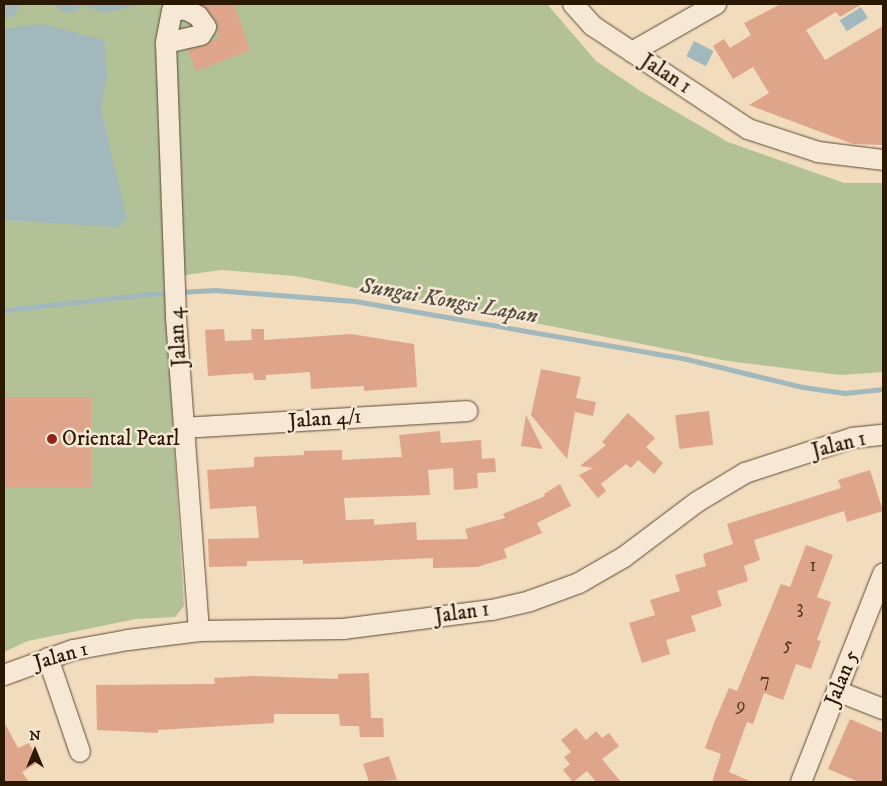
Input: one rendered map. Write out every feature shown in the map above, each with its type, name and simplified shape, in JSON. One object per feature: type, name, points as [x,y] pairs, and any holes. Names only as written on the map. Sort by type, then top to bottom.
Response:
[{"type":"street","name":"Jalan 1","points":[[573,4],[593,26],[748,129],[818,152],[883,160]]},
{"type":"street","points":[[632,52],[716,4]]},
{"type":"street","name":"Jalan 4","points":[[166,42],[176,318],[198,631]]},
{"type":"street","name":"Jalan 4/1","points":[[183,421],[467,411]]},
{"type":"street","name":"Jalan 1","points":[[4,675],[48,658],[128,640],[198,631],[343,629],[492,610],[530,601],[579,583],[624,557],[696,502],[745,473],[852,438],[883,435]]},
{"type":"street","name":"Jalan 5","points":[[801,782],[883,574]]},
{"type":"street","points":[[48,658],[80,752]]},
{"type":"street","points":[[837,691],[883,709]]},
{"type":"green space","points":[[4,4],[547,4],[596,61],[642,92],[728,142],[844,183],[883,183],[883,372],[840,375],[728,361],[295,276],[221,270],[164,278],[184,606],[175,617],[136,619],[28,641],[4,652]]},
{"type":"water","points":[[4,4],[20,4],[15,16],[4,18]]},
{"type":"water","points":[[53,4],[143,4],[106,13],[80,5],[77,11],[65,13]]},
{"type":"water","points":[[861,7],[868,18],[847,31],[840,20]]},
{"type":"water","points":[[43,24],[104,40],[107,77],[101,110],[127,219],[118,227],[4,220],[4,28]]},
{"type":"water","points":[[694,41],[714,51],[706,66],[686,56]]},
{"type":"building","points":[[200,4],[234,4],[250,50],[196,71],[188,50],[204,46],[219,37],[216,20]]},
{"type":"building","points":[[781,4],[862,4],[840,17],[836,12],[806,30],[825,60],[883,26],[883,145],[853,144],[749,105],[769,93],[753,67],[733,79],[713,46],[724,39],[730,48],[751,35],[744,23]]},
{"type":"building","points":[[224,329],[225,341],[252,340],[251,329],[264,329],[264,340],[351,334],[414,344],[417,387],[364,391],[364,386],[311,389],[310,372],[266,375],[266,380],[254,380],[253,373],[208,376],[205,330]]},
{"type":"building","points":[[541,369],[581,377],[576,398],[596,402],[593,416],[575,412],[567,459],[531,415]]},
{"type":"building","points":[[4,397],[91,397],[91,487],[4,487]]},
{"type":"building","points":[[709,411],[713,445],[679,449],[675,415]]},
{"type":"building","points":[[628,413],[655,438],[646,447],[663,463],[654,474],[638,460],[631,468],[626,464],[601,484],[606,491],[598,498],[579,475],[593,468],[580,466],[606,445],[602,442]]},
{"type":"building","points":[[526,415],[543,449],[521,446]]},
{"type":"building","points":[[440,431],[441,443],[481,440],[482,459],[495,458],[496,472],[477,473],[478,488],[454,490],[453,468],[428,470],[430,495],[344,498],[346,520],[374,519],[374,525],[416,522],[417,540],[468,539],[465,529],[505,518],[503,514],[545,496],[544,494],[560,484],[571,506],[537,523],[542,533],[504,549],[507,558],[477,567],[433,568],[433,558],[303,564],[303,560],[247,561],[247,566],[209,567],[208,539],[259,538],[256,506],[210,509],[207,470],[254,467],[254,457],[304,455],[304,451],[342,450],[342,460],[402,457],[399,435]]},
{"type":"building","points":[[870,470],[883,511],[847,522],[844,511],[754,540],[760,560],[744,566],[748,581],[717,591],[722,606],[691,616],[696,631],[666,640],[670,654],[642,663],[629,623],[655,615],[650,600],[680,591],[675,575],[706,566],[703,554],[733,544],[727,524],[841,488],[838,480]]},
{"type":"building","points":[[806,545],[833,555],[817,597],[831,602],[817,640],[821,641],[811,669],[796,664],[783,700],[764,693],[753,724],[747,722],[729,772],[752,782],[712,782],[721,754],[705,748],[714,723],[729,688],[737,691],[781,584],[790,587]]},
{"type":"building","points":[[369,673],[371,718],[383,718],[384,737],[360,737],[359,726],[340,726],[339,714],[274,714],[274,723],[158,730],[158,733],[97,730],[96,685],[215,684],[214,678],[253,676],[338,679],[338,674]]},
{"type":"building","points":[[850,719],[883,733],[883,782],[859,782],[828,769]]},
{"type":"building","points":[[4,722],[18,748],[29,743],[39,762],[22,772],[29,782],[4,782]]},
{"type":"building","points":[[576,728],[586,740],[596,731],[602,738],[609,733],[619,746],[602,759],[621,782],[596,782],[587,771],[573,782],[563,770],[570,764],[564,757],[571,752],[561,740]]},
{"type":"building","points":[[389,756],[397,780],[369,782],[363,764]]},
{"type":"waterway","name":"Sungai Kongsi Lapan","points":[[179,292],[215,290],[355,301],[687,359],[803,387],[845,393],[883,389]]},
{"type":"waterway","name":"Sungai Kongsi Lapan","points":[[4,310],[169,292]]},
{"type":"place","name":"Oriental Pearl","points":[[52,439]]}]
